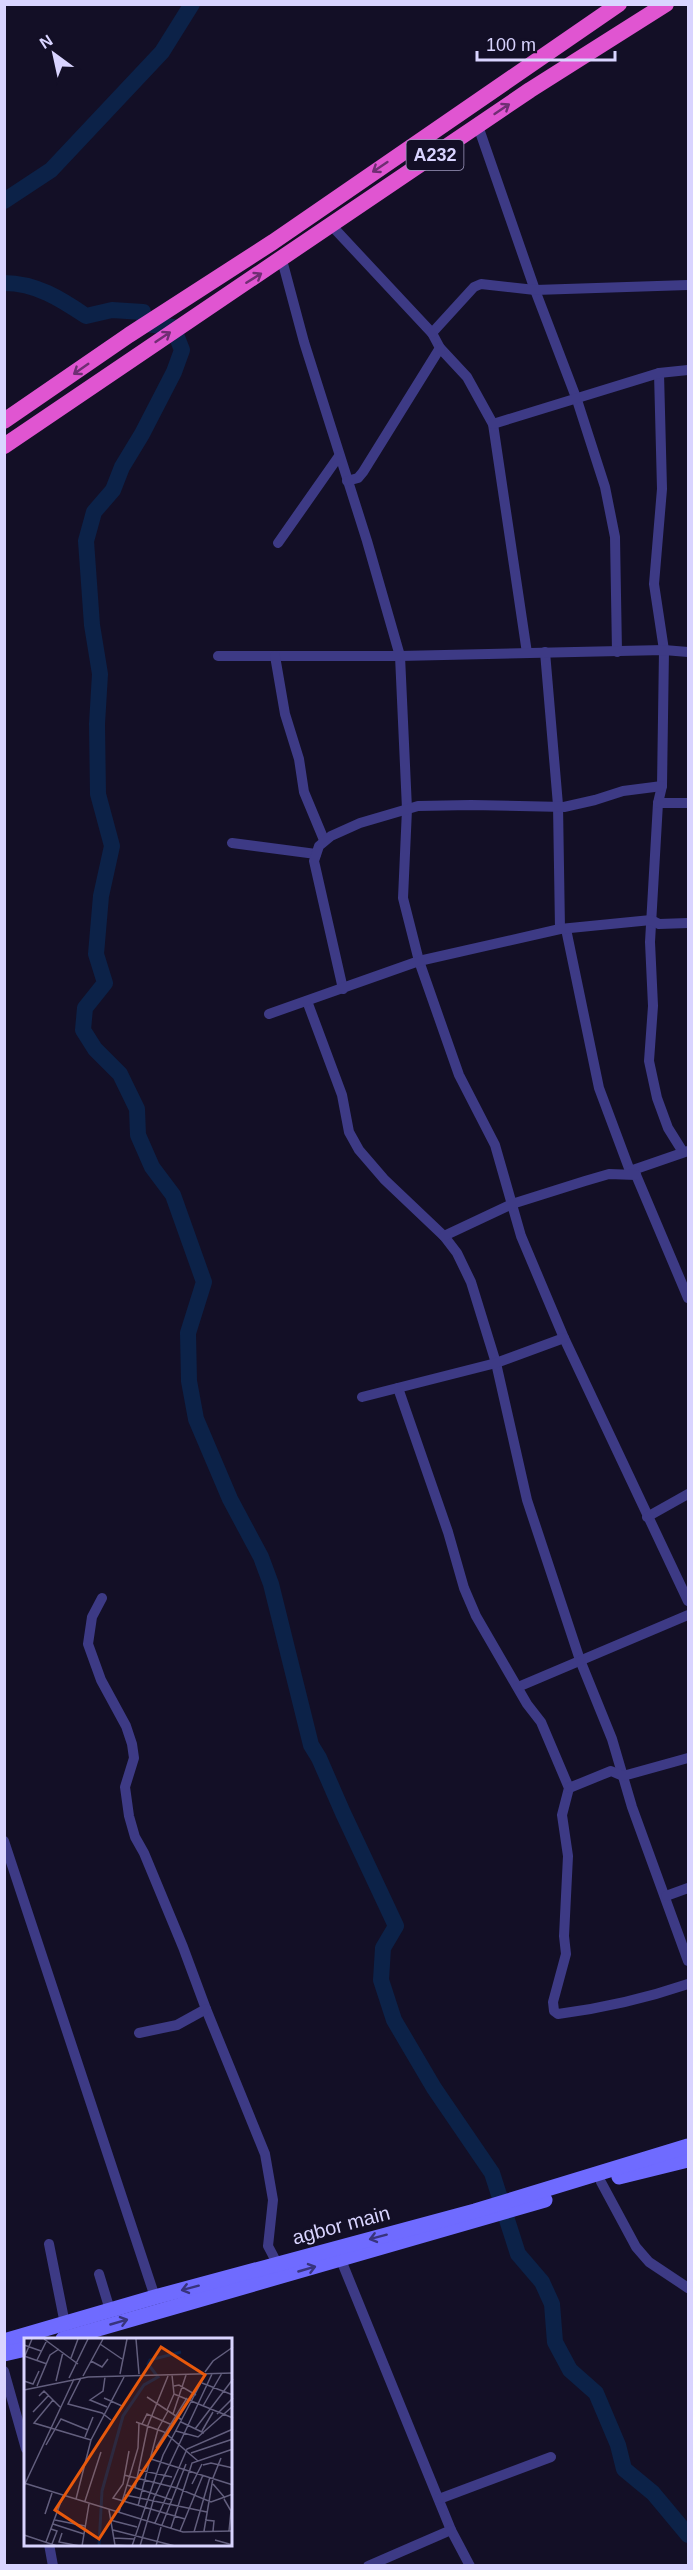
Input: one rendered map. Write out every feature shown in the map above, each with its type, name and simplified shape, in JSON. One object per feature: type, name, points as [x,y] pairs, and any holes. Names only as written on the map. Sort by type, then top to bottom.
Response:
[{"type":"highway","name":"A232","points":[[4,422],[619,4]]},
{"type":"highway","name":"A232","points":[[4,446],[530,90],[666,4]]},
{"type":"highway","points":[[518,73],[530,90]]},
{"type":"main road","name":"agbor main","points":[[30,2338],[65,2334],[341,2260],[688,2146]]},
{"type":"main road","name":"agbor main","points":[[512,2205],[688,2160]]},
{"type":"main road","name":"agbor main","points":[[65,2334],[111,2310],[155,2297],[277,2263],[476,2216]]},
{"type":"main road","name":"agbor main","points":[[4,2341],[24,2339]]},
{"type":"main road","points":[[4,2354],[24,2349]]},
{"type":"street","points":[[478,126],[535,290],[577,400],[605,487],[615,537],[617,652]]},
{"type":"street","points":[[332,226],[432,333],[440,348],[467,377],[493,424],[527,652]]},
{"type":"street","points":[[282,260],[400,656],[407,809],[403,898],[419,961],[459,1075],[495,1145],[521,1236],[564,1338],[688,1601]]},
{"type":"street","points":[[432,333],[474,287],[488,284],[535,290],[688,285]]},
{"type":"street","points":[[347,481],[358,478],[363,472],[440,348]]},
{"type":"street","points":[[493,424],[658,374],[688,370]]},
{"type":"street","points":[[444,1236],[512,1204],[609,1174],[633,1173],[686,1152],[668,1128],[657,1098],[649,1061],[653,1006],[651,920],[658,803],[662,786],[664,650],[654,584],[662,489],[658,374]]},
{"type":"street","points":[[278,543],[339,456]]},
{"type":"street","points":[[218,656],[400,656],[664,650],[688,652]]},
{"type":"street","points":[[545,652],[558,805],[563,929],[599,1088],[625,1157],[688,1298]]},
{"type":"street","points":[[275,656],[285,714],[298,759],[304,792],[324,840]]},
{"type":"street","points":[[343,989],[314,861],[324,840],[360,823],[407,809],[471,805],[558,805],[567,807],[623,791],[662,786]]},
{"type":"street","points":[[658,803],[688,803]]},
{"type":"street","points":[[232,843],[316,854]]},
{"type":"street","points":[[269,1014],[419,961],[563,929],[651,920],[659,924],[688,923]]},
{"type":"street","points":[[307,1001],[342,1095],[349,1132],[359,1150],[384,1179],[444,1236],[457,1253],[471,1282],[496,1363],[527,1500],[580,1660],[612,1739],[632,1807],[688,1961]]},
{"type":"street","points":[[609,1174],[625,1157]]},
{"type":"street","points":[[362,1397],[496,1363],[564,1338]]},
{"type":"street","points":[[398,1388],[448,1532],[464,1588],[476,1616],[541,1722],[569,1788],[562,1815],[568,1856],[564,1936],[567,1954],[553,2002],[554,2011],[558,2014],[608,2007],[645,1999],[688,1984]]},
{"type":"street","points":[[647,1517],[688,1494]]},
{"type":"street","points":[[102,1598],[92,1617],[88,1644],[101,1680],[126,1726],[132,1744],[134,1758],[125,1787],[129,1816],[135,1837],[183,1947],[265,2154],[273,2200],[268,2246],[277,2263]]},
{"type":"street","points":[[518,1687],[688,1615]]},
{"type":"street","points":[[569,1788],[611,1771],[623,1776],[688,1758]]},
{"type":"street","points":[[4,1841],[155,2297]]},
{"type":"street","points":[[666,1896],[688,1888]]},
{"type":"street","points":[[139,2033],[177,2025],[206,2009]]},
{"type":"street","points":[[601,2182],[636,2247],[649,2262],[688,2287]]},
{"type":"street","points":[[49,2244],[65,2334]]},
{"type":"street","points":[[341,2260],[451,2530],[470,2565]]},
{"type":"street","points":[[99,2274],[111,2310]]},
{"type":"street","points":[[4,2371],[24,2442]]},
{"type":"street","points":[[439,2499],[551,2457]]},
{"type":"street","points":[[368,2565],[451,2530]]},
{"type":"street","points":[[49,2546],[53,2565]]},
{"type":"waterway","points":[[4,201],[51,170],[162,52],[192,4]]},
{"type":"waterway","points":[[4,283],[37,289],[58,298],[86,316],[112,310],[143,312],[145,324],[173,327],[182,350],[174,372],[122,467],[113,490],[94,512],[86,541],[92,625],[100,674],[97,724],[98,794],[112,846],[101,896],[96,954],[105,983],[85,1008],[83,1030],[95,1049],[120,1074],[137,1109],[138,1135],[152,1167],[173,1195],[204,1282],[188,1333],[189,1381],[196,1419],[230,1499],[261,1557],[271,1584],[311,1745],[396,1926],[383,1948],[381,1980],[394,2020],[434,2088],[492,2173],[518,2254],[542,2282],[552,2304],[555,2342],[570,2370],[596,2393],[618,2445],[624,2469],[653,2493],[688,2535]]}]
